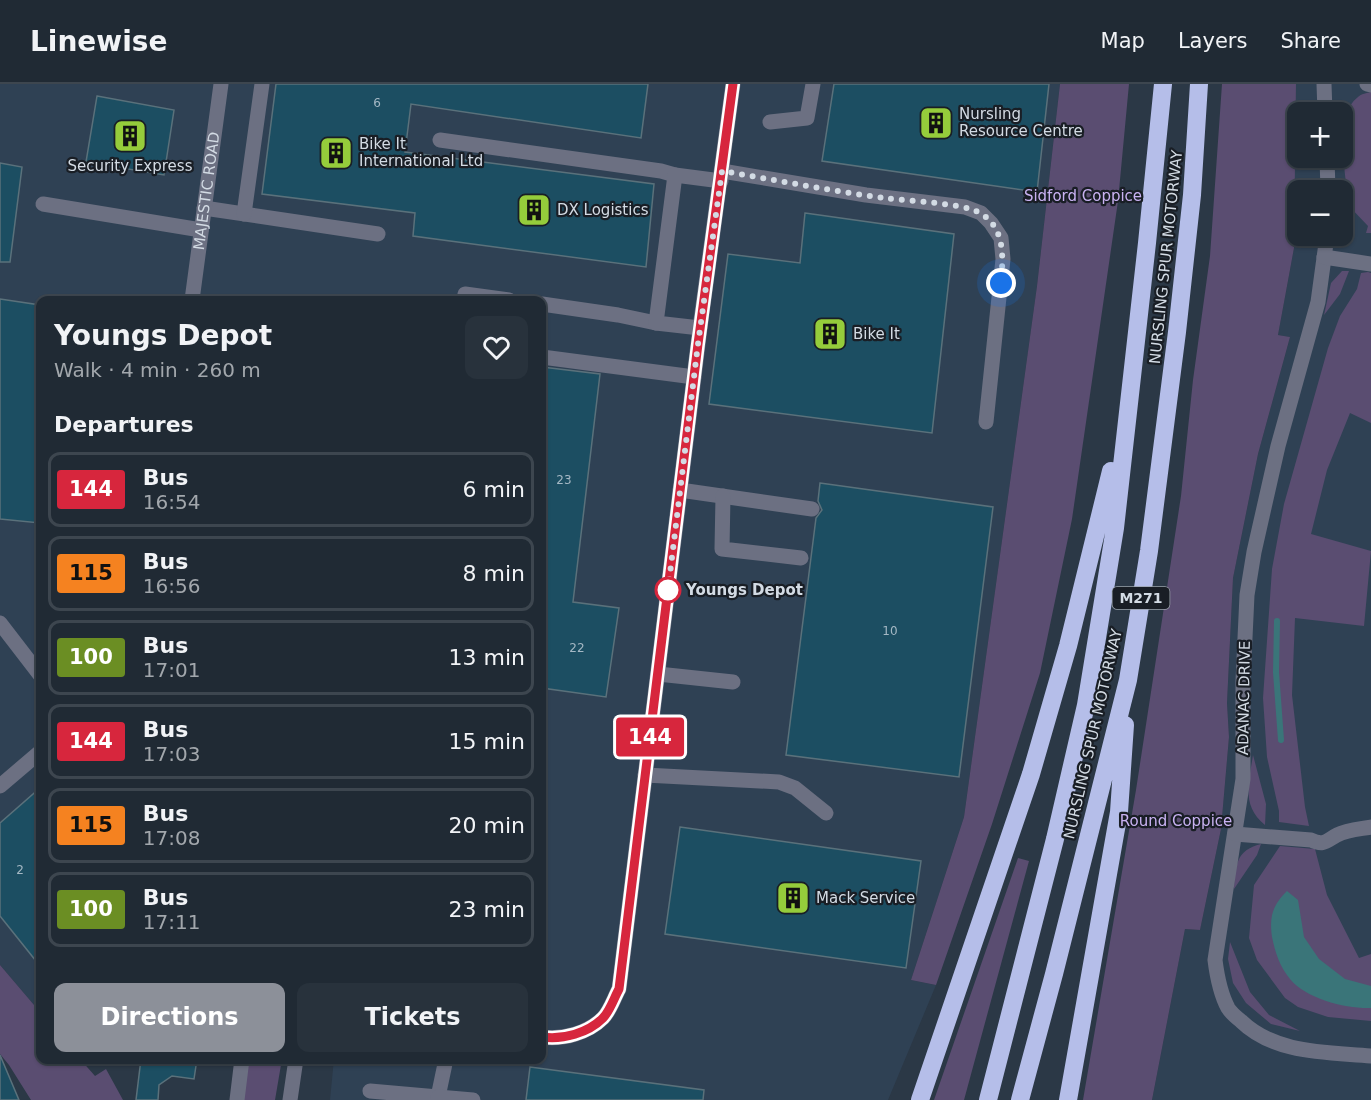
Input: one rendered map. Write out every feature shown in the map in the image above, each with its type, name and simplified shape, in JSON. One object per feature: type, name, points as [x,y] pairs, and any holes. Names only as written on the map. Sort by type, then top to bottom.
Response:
[{"type":"highway","name":"NURSLING SPUR MOTORWAY","points":[[988,1100],[1055,839],[1086,705],[1115,528],[1163,84]]},
{"type":"highway","name":"NURSLING SPUR MOTORWAY","points":[[1020,1100],[1128,680],[1149,552],[1177,332],[1192,195],[1199,84]]},
{"type":"highway","name":"M271","points":[[920,1100],[1031,774],[1068,646],[1129,400]]},
{"type":"highway","name":"M271","points":[[1068,1100],[1119,812],[1128,680]]},
{"type":"street","name":"MAJESTIC ROAD","points":[[193,296],[221,84]]},
{"type":"street","points":[[244,214],[262,84]]},
{"type":"street","points":[[546,1038],[583,1033],[604,1017],[619,989],[700,328],[733,84]]},
{"type":"street","points":[[770,122],[807,118],[813,84]]},
{"type":"street","points":[[1324,84],[1325,102]]},
{"type":"street","points":[[440,140],[582,159],[675,175],[721,176],[965,207],[981,213],[1001,238],[1003,259],[986,422]]},
{"type":"street","points":[[656,323],[675,175]]},
{"type":"street","points":[[43,204],[201,230]]},
{"type":"street","points":[[204,208],[378,234]]},
{"type":"street","name":"ADANAC DRIVE","points":[[1325,246],[1318,302],[1278,446],[1254,552],[1247,595],[1243,779],[1215,960],[1219,984],[1229,1010],[1249,1029],[1271,1042],[1305,1050],[1371,1056]]},
{"type":"street","points":[[1324,257],[1371,264]]},
{"type":"street","points":[[465,294],[480,296]]},
{"type":"street","points":[[546,305],[700,328]]},
{"type":"street","points":[[546,358],[694,377]]},
{"type":"street","points":[[680,490],[812,509]]},
{"type":"street","points":[[723,496],[722,549],[801,558]]},
{"type":"street","points":[[0,623],[36,670]]},
{"type":"street","points":[[658,674],[733,682]]},
{"type":"street","points":[[0,786],[36,755]]},
{"type":"street","points":[[645,775],[779,782],[795,788],[826,813]]},
{"type":"street","points":[[1235,834],[1311,840],[1317,835],[1328,832],[1337,835],[1371,827]]},
{"type":"street","points":[[237,1100],[241,1064]]},
{"type":"street","points":[[290,1100],[295,1064]]},
{"type":"street","points":[[438,1097],[445,1064]]},
{"type":"street","points":[[370,1090],[473,1100]]},
{"type":"shaded area","points":[[0,84],[1060,84],[1037,286],[964,817],[911,980],[936,985],[888,1100],[330,1100],[334,1064],[546,1064],[546,296],[36,296],[36,1007],[0,965]]},
{"type":"shaded area","points":[[1296,84],[1371,84],[1371,1100],[1152,1100],[1185,929],[1200,930],[1221,829],[1229,737],[1227,703],[1233,578],[1258,454],[1290,337],[1278,335],[1294,246],[1353,246],[1353,180],[1295,180],[1295,168],[1353,168],[1353,102],[1296,102]]},
{"type":"shaded area","points":[[1287,891],[1298,900],[1304,937],[1319,959],[1345,979],[1371,986],[1371,1008],[1339,1005],[1316,997],[1297,986],[1286,974],[1275,948],[1271,923],[1275,906]]},
{"type":"green space","name":"Sidford Coppice","points":[[1060,84],[1129,84],[1118,201],[1072,519],[1040,673],[992,824],[936,985],[911,980],[964,817],[1037,286]]},
{"type":"green space","name":"Round Coppice","points":[[1222,84],[1296,84],[1296,102],[1287,102],[1287,168],[1295,168],[1295,180],[1287,180],[1287,246],[1294,246],[1294,248],[1278,335],[1290,337],[1258,454],[1233,578],[1227,703],[1229,737],[1221,829],[1200,930],[1185,929],[1152,1100],[1083,1100],[1136,790],[1181,496],[1193,380],[1210,256]]},
{"type":"green space","points":[[1371,92],[1371,233],[1366,233],[1368,226],[1353,210],[1353,180],[1346,180],[1345,168],[1353,168],[1353,103],[1364,94]]},
{"type":"green space","points":[[1342,271],[1349,271],[1340,294],[1324,315],[1331,283]]},
{"type":"green space","points":[[1361,273],[1371,273],[1371,423],[1350,413],[1327,470],[1311,534],[1371,551],[1364,626],[1295,618],[1292,695],[1309,826],[1279,822],[1279,811],[1267,757],[1263,698],[1272,569],[1284,504],[1328,348],[1340,316],[1357,289]]},
{"type":"green space","points":[[1253,755],[1266,804],[1265,825],[1252,810],[1248,793]]},
{"type":"green space","points":[[1261,844],[1257,855],[1234,889],[1238,860],[1246,850]]},
{"type":"green space","points":[[1280,846],[1315,849],[1327,895],[1359,958],[1371,954],[1371,1021],[1328,1017],[1298,1007],[1285,998],[1257,960],[1249,938],[1254,885]]},
{"type":"green space","points":[[1018,858],[1029,861],[964,1100],[934,1100]]},
{"type":"green space","points":[[1230,942],[1250,992],[1269,1015],[1300,1031],[1271,1024],[1246,1003],[1233,983],[1228,959]]},
{"type":"green space","points":[[0,965],[36,1007],[36,1064],[84,1064],[95,1076],[106,1069],[123,1100],[31,1100],[0,1054]]},
{"type":"green space","points":[[247,1064],[281,1064],[275,1100],[243,1100]]},
{"type":"building","points":[[276,84],[648,84],[641,138],[411,104],[405,152],[654,184],[646,267],[413,236],[415,213],[262,194]]},
{"type":"building","name":"Nursling Resource Centre","points":[[834,84],[1049,84],[1037,192],[822,161]]},
{"type":"building","name":"Security Express","points":[[97,96],[174,110],[164,175],[86,162]]},
{"type":"building","points":[[0,163],[22,167],[10,262],[0,262]]},
{"type":"building","name":"Bike It","points":[[805,213],[954,234],[932,433],[709,404],[728,254],[800,263]]},
{"type":"building","points":[[0,299],[36,304],[36,523],[0,519]]},
{"type":"building","points":[[546,367],[600,374],[573,602],[619,608],[606,697],[546,689]]},
{"type":"building","points":[[820,483],[993,507],[959,777],[786,755],[816,518],[822,510],[818,501]]},
{"type":"building","points":[[36,792],[36,961],[0,916],[0,823]]},
{"type":"building","name":"Mack Service","points":[[680,827],[921,861],[906,968],[665,934]]},
{"type":"building","points":[[0,1055],[19,1100],[0,1100]]},
{"type":"building","points":[[140,1064],[196,1064],[194,1079],[172,1076],[159,1085],[158,1100],[136,1100]]},
{"type":"building","points":[[530,1067],[704,1090],[703,1100],[526,1100]]},
{"type":"waterway","points":[[1277,621],[1276,672],[1281,740]]},
{"type":"bus line","name":"144","points":[[546,1038],[583,1033],[604,1017],[619,989],[698,344],[733,84]]},
{"type":"place","name":"Nursling Resource Centre","points":[[936,123]]},
{"type":"place","name":"Security Express","points":[[130,136]]},
{"type":"place","name":"Bike It International Ltd","points":[[336,153]]},
{"type":"place","name":"DX Logistics","points":[[534,210]]},
{"type":"place","name":"Bike It","points":[[830,334]]},
{"type":"place","name":"Youngs Depot","points":[[668,590]]},
{"type":"place","name":"Mack Service","points":[[793,898]]},
{"type":"route","points":[[668,590],[722,171],[866,195],[965,207],[981,213],[1001,238],[1003,259],[1001,283]]}]
